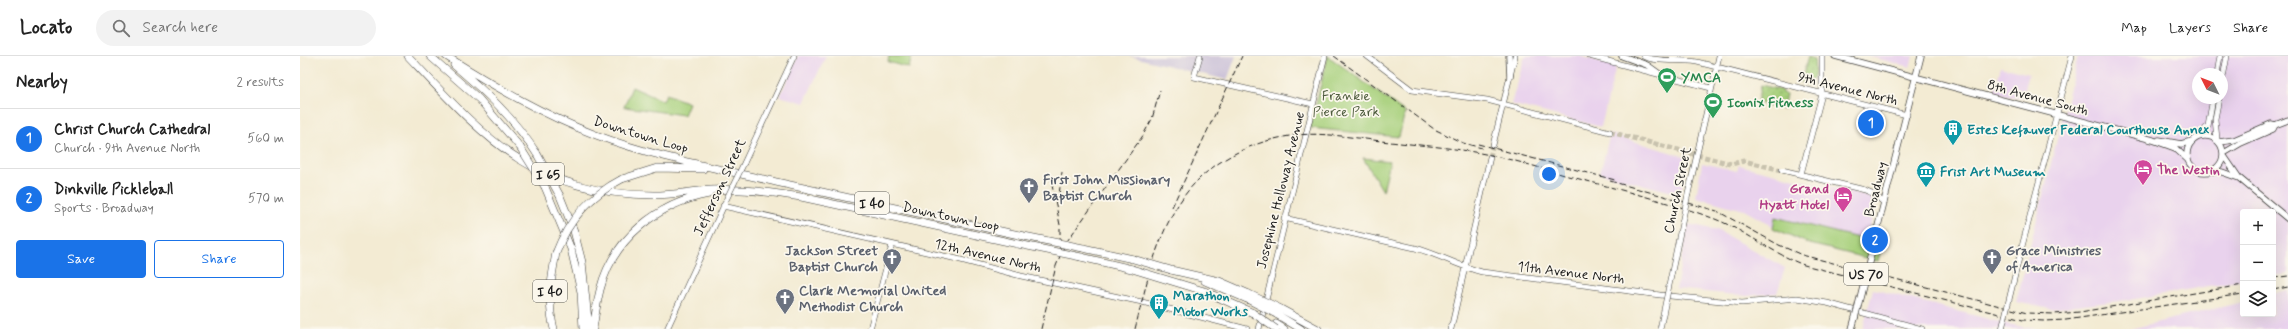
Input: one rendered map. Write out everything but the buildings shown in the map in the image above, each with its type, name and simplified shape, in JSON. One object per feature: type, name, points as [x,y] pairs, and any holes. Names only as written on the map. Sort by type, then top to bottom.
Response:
[{"type":"highway","name":"Downtown Loop","points":[[408,56],[467,119],[490,139],[535,169],[572,183],[628,194],[655,195],[729,190],[769,191],[801,197],[1132,269],[1204,291],[1242,307],[1276,327]]},
{"type":"highway","points":[[430,56],[479,99],[520,146],[545,187],[572,249],[581,292],[583,329]]},
{"type":"highway","points":[[443,56],[485,91],[520,127],[560,196],[574,231],[582,262],[589,329]]},
{"type":"highway","name":"Downtown Loop","points":[[446,56],[520,100],[582,129],[635,148],[725,171],[1133,259],[1206,279],[1248,296],[1278,311]]},
{"type":"highway","name":"I 40","points":[[554,329],[550,299],[551,278],[556,253],[570,224],[595,197],[622,179],[656,168],[678,167],[725,171]]},
{"type":"highway","points":[[593,329],[604,277],[610,263],[629,236],[646,221],[672,205],[703,195],[729,190]]},
{"type":"highway","points":[[1278,311],[1301,329]]},
{"type":"highway","points":[[1278,311],[1318,329]]},
{"type":"highway","points":[[1276,327],[1284,329]]},
{"type":"main road","points":[[1509,56],[1510,76]]},
{"type":"main road","points":[[1622,56],[1647,65],[1661,74]]},
{"type":"main road","name":"8th Avenue South","points":[[1835,56],[2154,140],[2175,148],[2188,159]]},
{"type":"main road","name":"Broadway","points":[[1852,329],[1922,56]]},
{"type":"main road","points":[[2239,178],[2222,172],[2199,171],[2192,166],[2188,159],[2187,149],[2192,141],[2198,137],[2209,136],[2218,141],[2234,140],[2271,124],[2275,125],[2288,120]]},
{"type":"main road","points":[[2212,171],[2219,165],[2224,154],[2241,143],[2273,129],[2275,125]]},
{"type":"main road","name":"8th Avenue South","points":[[2154,140],[2181,144],[2192,141]]},
{"type":"main road","points":[[2218,141],[2239,178],[2288,219]]},
{"type":"street","name":"Jefferson Street","points":[[667,329],[794,56]]},
{"type":"street","points":[[1200,56],[1194,77],[1313,104]]},
{"type":"street","name":"Josephine Holloway Avenue","points":[[1258,329],[1284,218],[1325,56]]},
{"type":"street","points":[[1367,56],[1412,90],[1503,104],[1610,132]]},
{"type":"street","points":[[1493,145],[1515,56]]},
{"type":"street","points":[[1589,56],[1711,88]]},
{"type":"street","name":"9th Avenue North","points":[[1644,56],[1655,60],[1689,60],[1907,115]]},
{"type":"street","name":"Church Street","points":[[1660,329],[1715,67],[1719,56]]},
{"type":"street","points":[[1801,174],[1822,94],[1822,56]]},
{"type":"street","points":[[2002,329],[2072,56]]},
{"type":"street","points":[[2218,68],[2220,56]]},
{"type":"street","points":[[2225,68],[2227,56]]},
{"type":"street","points":[[2198,137],[2208,126],[2212,104]]},
{"type":"street","points":[[2218,104],[2215,119],[2218,141]]},
{"type":"street","points":[[1451,329],[1490,157]]},
{"type":"street","points":[[1782,170],[1865,190],[1874,194],[1884,202]]},
{"type":"street","name":"12th Avenue North","points":[[723,206],[1142,302],[1247,329]]},
{"type":"street","name":"11th Avenue North","points":[[1284,218],[1415,248],[1465,268],[1490,274],[1742,303],[1797,298],[1860,312],[1922,329]]},
{"type":"street","points":[[870,329],[892,244]]},
{"type":"shaded area","points":[[798,56],[826,56],[804,103],[780,96]]},
{"type":"shaded area","points":[[1129,56],[1236,56],[1227,80]]},
{"type":"shaded area","points":[[1525,56],[1579,56],[1616,66],[1601,127],[1511,104]]},
{"type":"shaded area","points":[[1867,56],[1913,56],[1910,67]]},
{"type":"shaded area","points":[[2078,56],[2288,56],[2288,274],[2276,276],[2276,209],[2240,209],[2240,281],[2135,299],[2050,309],[2016,302]]},
{"type":"shaded area","points":[[2001,67],[2029,74],[2022,99],[1994,92]]},
{"type":"shaded area","points":[[1610,134],[1689,158],[1680,194],[1600,173]]},
{"type":"shaded area","points":[[1702,163],[1737,171],[1739,165],[1869,197],[1876,202],[1862,257],[1796,239],[1744,210],[1696,197]]},
{"type":"shaded area","points":[[1688,224],[1717,230],[1785,268],[1777,293],[1747,296],[1676,289]]},
{"type":"shaded area","points":[[1873,289],[2007,324],[2035,329],[1863,329]]},
{"type":"shaded area","points":[[2288,290],[2288,329],[2130,329],[2240,303],[2240,317],[2276,317],[2276,293]]},
{"type":"green space","points":[[889,56],[912,56],[909,68],[888,62]]},
{"type":"green space","name":"Frankie Pierce Park","points":[[1328,56],[1405,112],[1399,137],[1310,128]]},
{"type":"green space","points":[[1808,57],[1814,59],[1815,70],[1814,77],[1806,84],[1801,82]]},
{"type":"green space","points":[[1761,85],[1781,90],[1782,93],[1786,94],[1783,109],[1757,102]]},
{"type":"green space","points":[[632,87],[663,101],[666,94],[689,103],[684,115],[624,107]]},
{"type":"green space","points":[[1363,158],[1390,161],[1383,191]]},
{"type":"green space","points":[[1775,217],[1866,240],[1870,226],[1886,230],[1878,261],[1810,244],[1773,228]]},
{"type":"tunnel","points":[[1610,132],[1731,164],[1744,161],[1782,170]]},
{"type":"tunnel","points":[[1490,157],[1493,145]]},
{"type":"railway","points":[[1172,207],[1242,56]]},
{"type":"railway","points":[[1334,56],[1434,129],[1463,143],[1482,148]]},
{"type":"railway","points":[[1041,329],[1056,266],[1065,244],[1142,137],[1152,119],[1160,90]]},
{"type":"railway","points":[[1135,329],[1145,289],[1157,249],[1165,229],[1174,211],[1199,179],[1220,162],[1244,149],[1270,140],[1308,134],[1344,136],[1442,147],[1509,159],[1642,196],[1715,219],[1804,265],[2023,320],[2066,320],[2240,294]]},
{"type":"railway","points":[[1478,144],[1615,180]]},
{"type":"railway","points":[[1058,202],[1062,172]]},
{"type":"railway","points":[[1050,175],[1060,225],[1060,250]]},
{"type":"railway","points":[[1610,181],[1717,211],[1779,245],[1802,255],[2027,313],[2054,314],[2080,312],[2240,285]]},
{"type":"railway","points":[[2276,278],[2288,276]]},
{"type":"railway","points":[[2276,289],[2288,287]]},
{"type":"place","name":"YMCA","points":[[1667,94]]},
{"type":"place","name":"Iconix Fitness","points":[[1713,119]]},
{"type":"place","name":"Christ Church Cathedral","points":[[1871,123]]},
{"type":"place","name":"Estes Kefauver Federal Courthouse Annex","points":[[1953,146]]},
{"type":"place","name":"The Westin","points":[[2143,186]]},
{"type":"place","name":"Frist Art Museum","points":[[1926,188]]},
{"type":"place","name":"First John Missionary Baptist Church","points":[[1029,204]]},
{"type":"place","name":"Grand Hyatt Hotel","points":[[1843,213]]},
{"type":"place","name":"Dinkville Pickleball","points":[[1875,240]]},
{"type":"place","name":"Jackson Street Baptist Church","points":[[892,275]]},
{"type":"place","name":"Grace Ministries of America","points":[[1992,275]]},
{"type":"place","name":"Clark Memorial United Methodist Church","points":[[785,315]]},
{"type":"place","name":"Marathon Motor Works","points":[[1159,320]]}]
